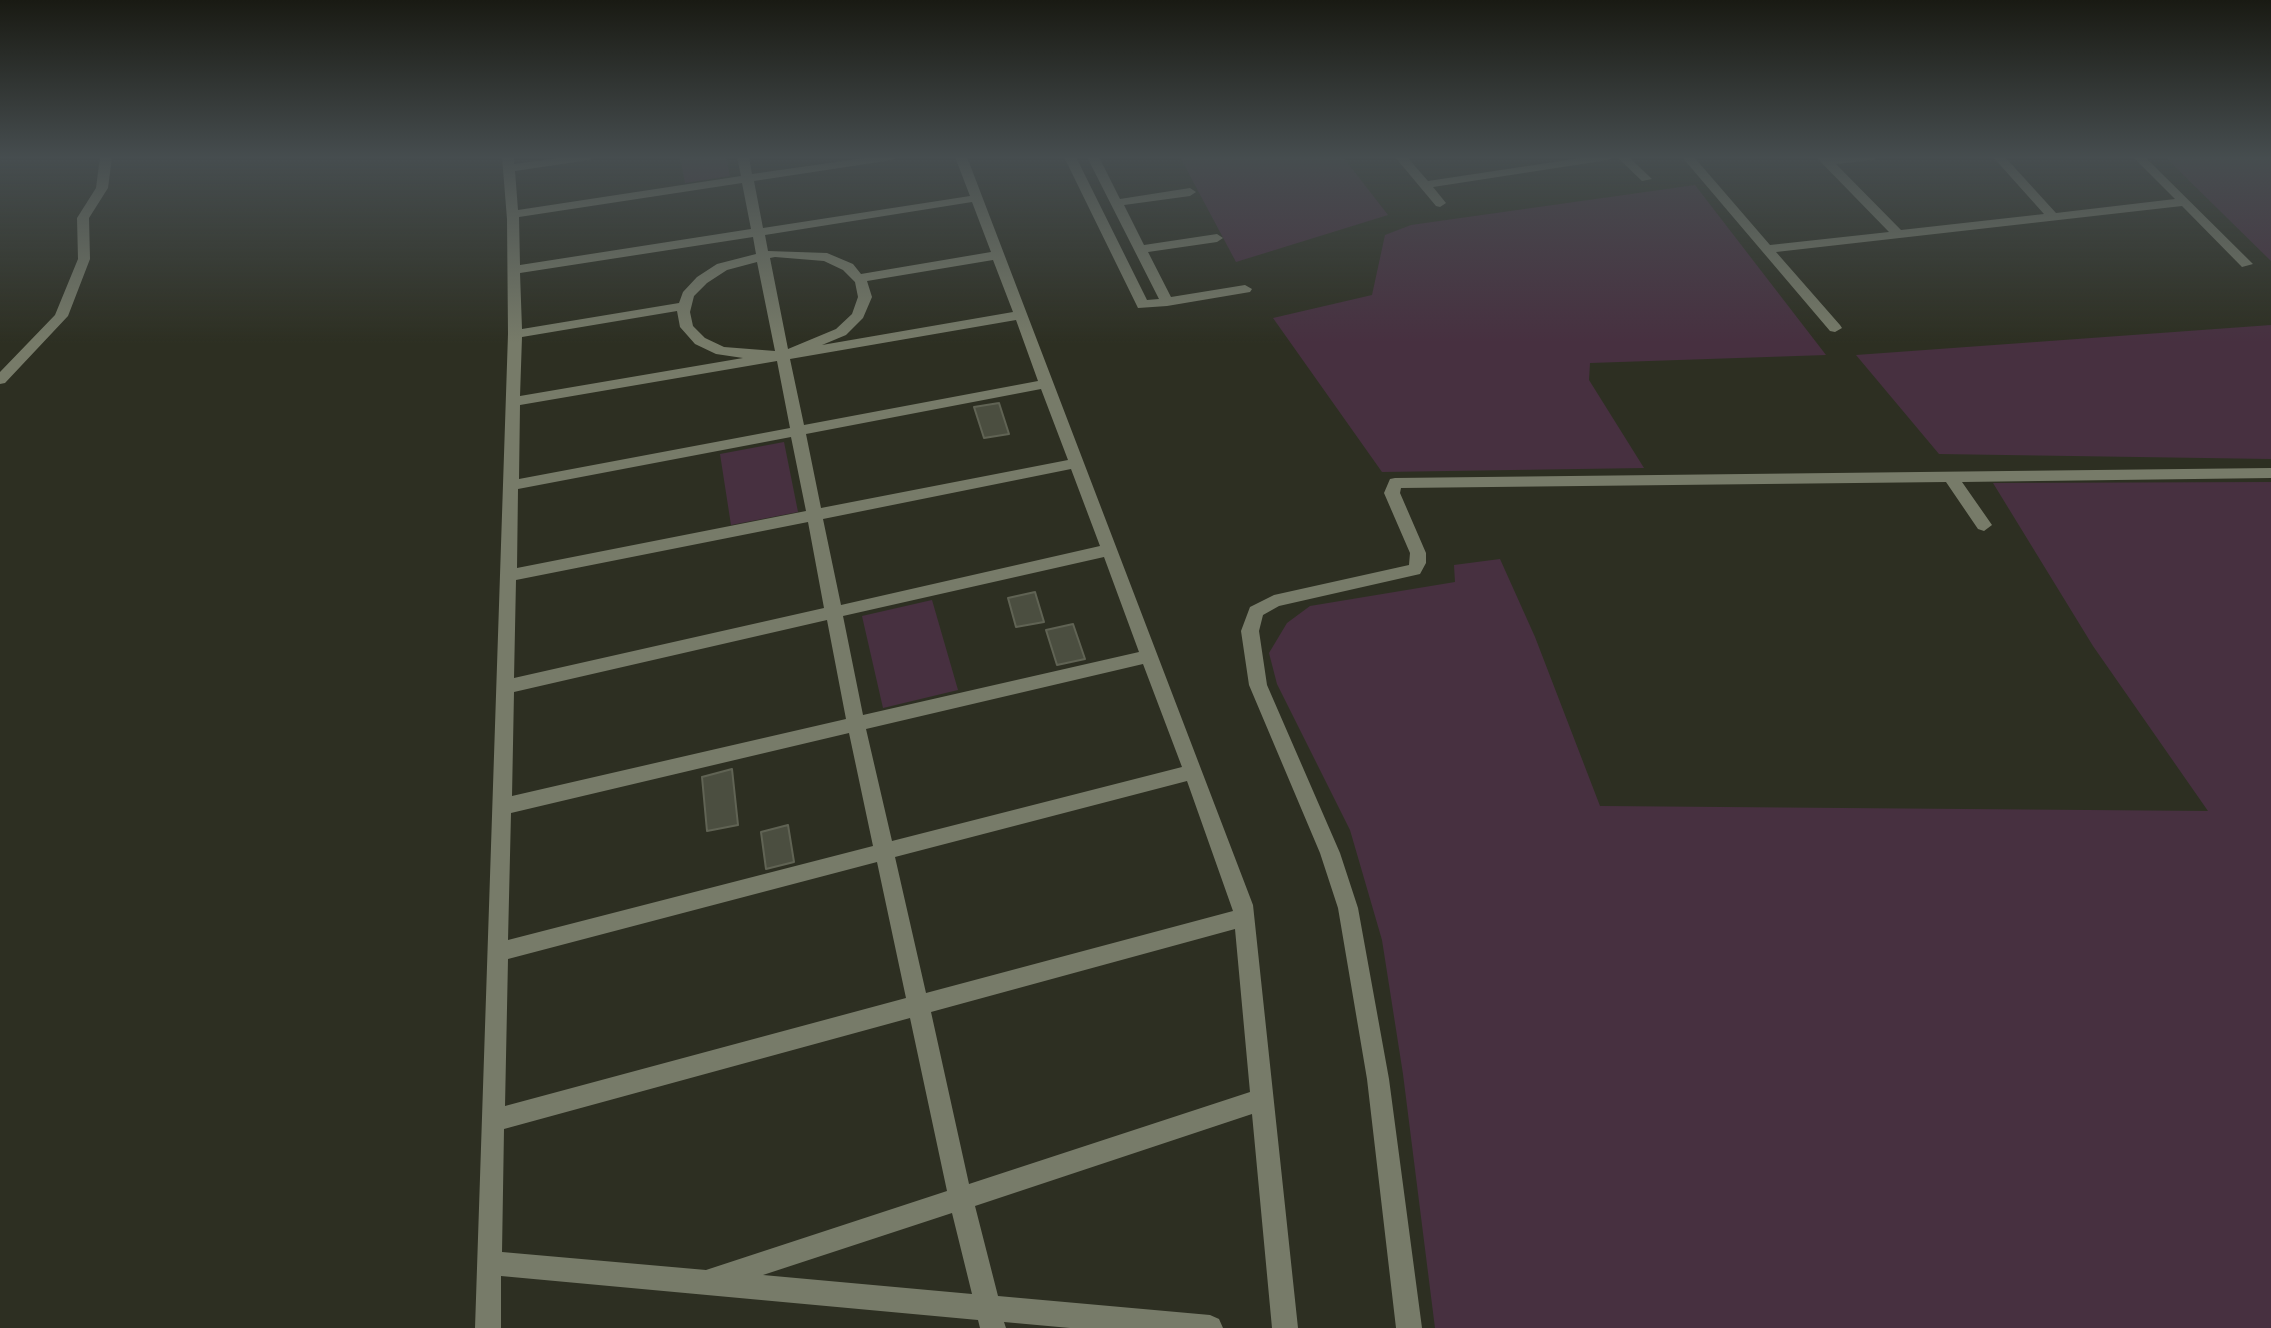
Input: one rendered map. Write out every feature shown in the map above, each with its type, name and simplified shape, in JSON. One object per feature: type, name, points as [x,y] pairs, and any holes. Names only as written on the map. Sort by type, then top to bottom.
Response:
[{"type":"street","points":[[0,380],[61,316],[84,259],[83,219]]},
{"type":"street","points":[[488,1328],[515,334],[513,219]]},
{"type":"street","points":[[754,219],[785,355],[856,724],[961,1199],[990,1318]]},
{"type":"street","points":[[514,270],[840,219]]},
{"type":"street","points":[[984,219],[1243,905],[1285,1328]]},
{"type":"street","points":[[1101,219],[1143,305],[1245,289]]},
{"type":"street","points":[[1124,219],[1167,302]]},
{"type":"street","points":[[1742,219],[1835,328]]},
{"type":"street","points":[[1883,219],[1898,234]]},
{"type":"street","points":[[1767,249],[2027,219]]},
{"type":"street","points":[[2201,219],[2247,264]]},
{"type":"street","points":[[1140,249],[1217,238]]},
{"type":"street","points":[[802,253],[827,257],[848,267],[859,278],[865,297],[858,315],[841,332],[785,355],[750,355],[721,351],[700,341],[687,327],[684,306],[688,295],[702,280],[722,267],[761,256],[802,253]]},
{"type":"street","points":[[859,278],[998,255]]},
{"type":"street","points":[[515,334],[684,306]]},
{"type":"street","points":[[512,402],[1020,315]]},
{"type":"street","points":[[509,486],[1046,384]]},
{"type":"street","points":[[507,576],[1077,463]]},
{"type":"street","points":[[1409,1328],[1378,1079],[1348,908],[1325,841],[1258,685],[1250,631],[1256,611],[1274,601],[1414,570],[1418,563],[1418,553],[1392,493],[1395,482],[2271,472]]},
{"type":"street","points":[[1949,475],[1984,525]]},
{"type":"street","points":[[504,687],[1109,550]]},
{"type":"street","points":[[501,807],[1149,656]]},
{"type":"street","points":[[497,952],[1192,772]]},
{"type":"street","points":[[492,1121],[1244,917]]},
{"type":"street","points":[[708,1282],[1264,1099]]},
{"type":"street","points":[[489,1263],[708,1282],[990,1318],[1210,1328]]},
{"type":"shaded area","points":[[1213,219],[1375,219],[1236,262]]},
{"type":"shaded area","points":[[1454,219],[1721,219],[1826,355],[1590,363],[1589,380],[1644,468],[1382,472],[1273,318],[1372,295],[1385,235],[1411,225]]},
{"type":"shaded area","points":[[2228,219],[2271,219],[2271,261]]},
{"type":"shaded area","points":[[2271,325],[2271,459],[1939,454],[1856,355]]},
{"type":"shaded area","points":[[784,442],[798,512],[731,525],[720,454]]},
{"type":"shaded area","points":[[2271,482],[2271,1328],[1435,1328],[1403,1074],[1382,940],[1350,830],[1277,684],[1269,653],[1287,623],[1310,606],[1455,582],[1454,565],[1500,559],[1535,637],[1600,806],[2208,811],[2093,646],[1993,483]]},
{"type":"shaded area","points":[[932,600],[958,690],[883,708],[862,616]]},
{"type":"building","points":[[999,403],[1009,434],[984,438],[974,407]]},
{"type":"building","points":[[1035,592],[1044,622],[1016,627],[1008,598]]},
{"type":"building","points":[[1073,624],[1085,659],[1057,665],[1046,630]]},
{"type":"building","points":[[732,769],[738,825],[707,831],[702,777]]},
{"type":"building","points":[[788,825],[794,862],[766,869],[761,832]]}]
